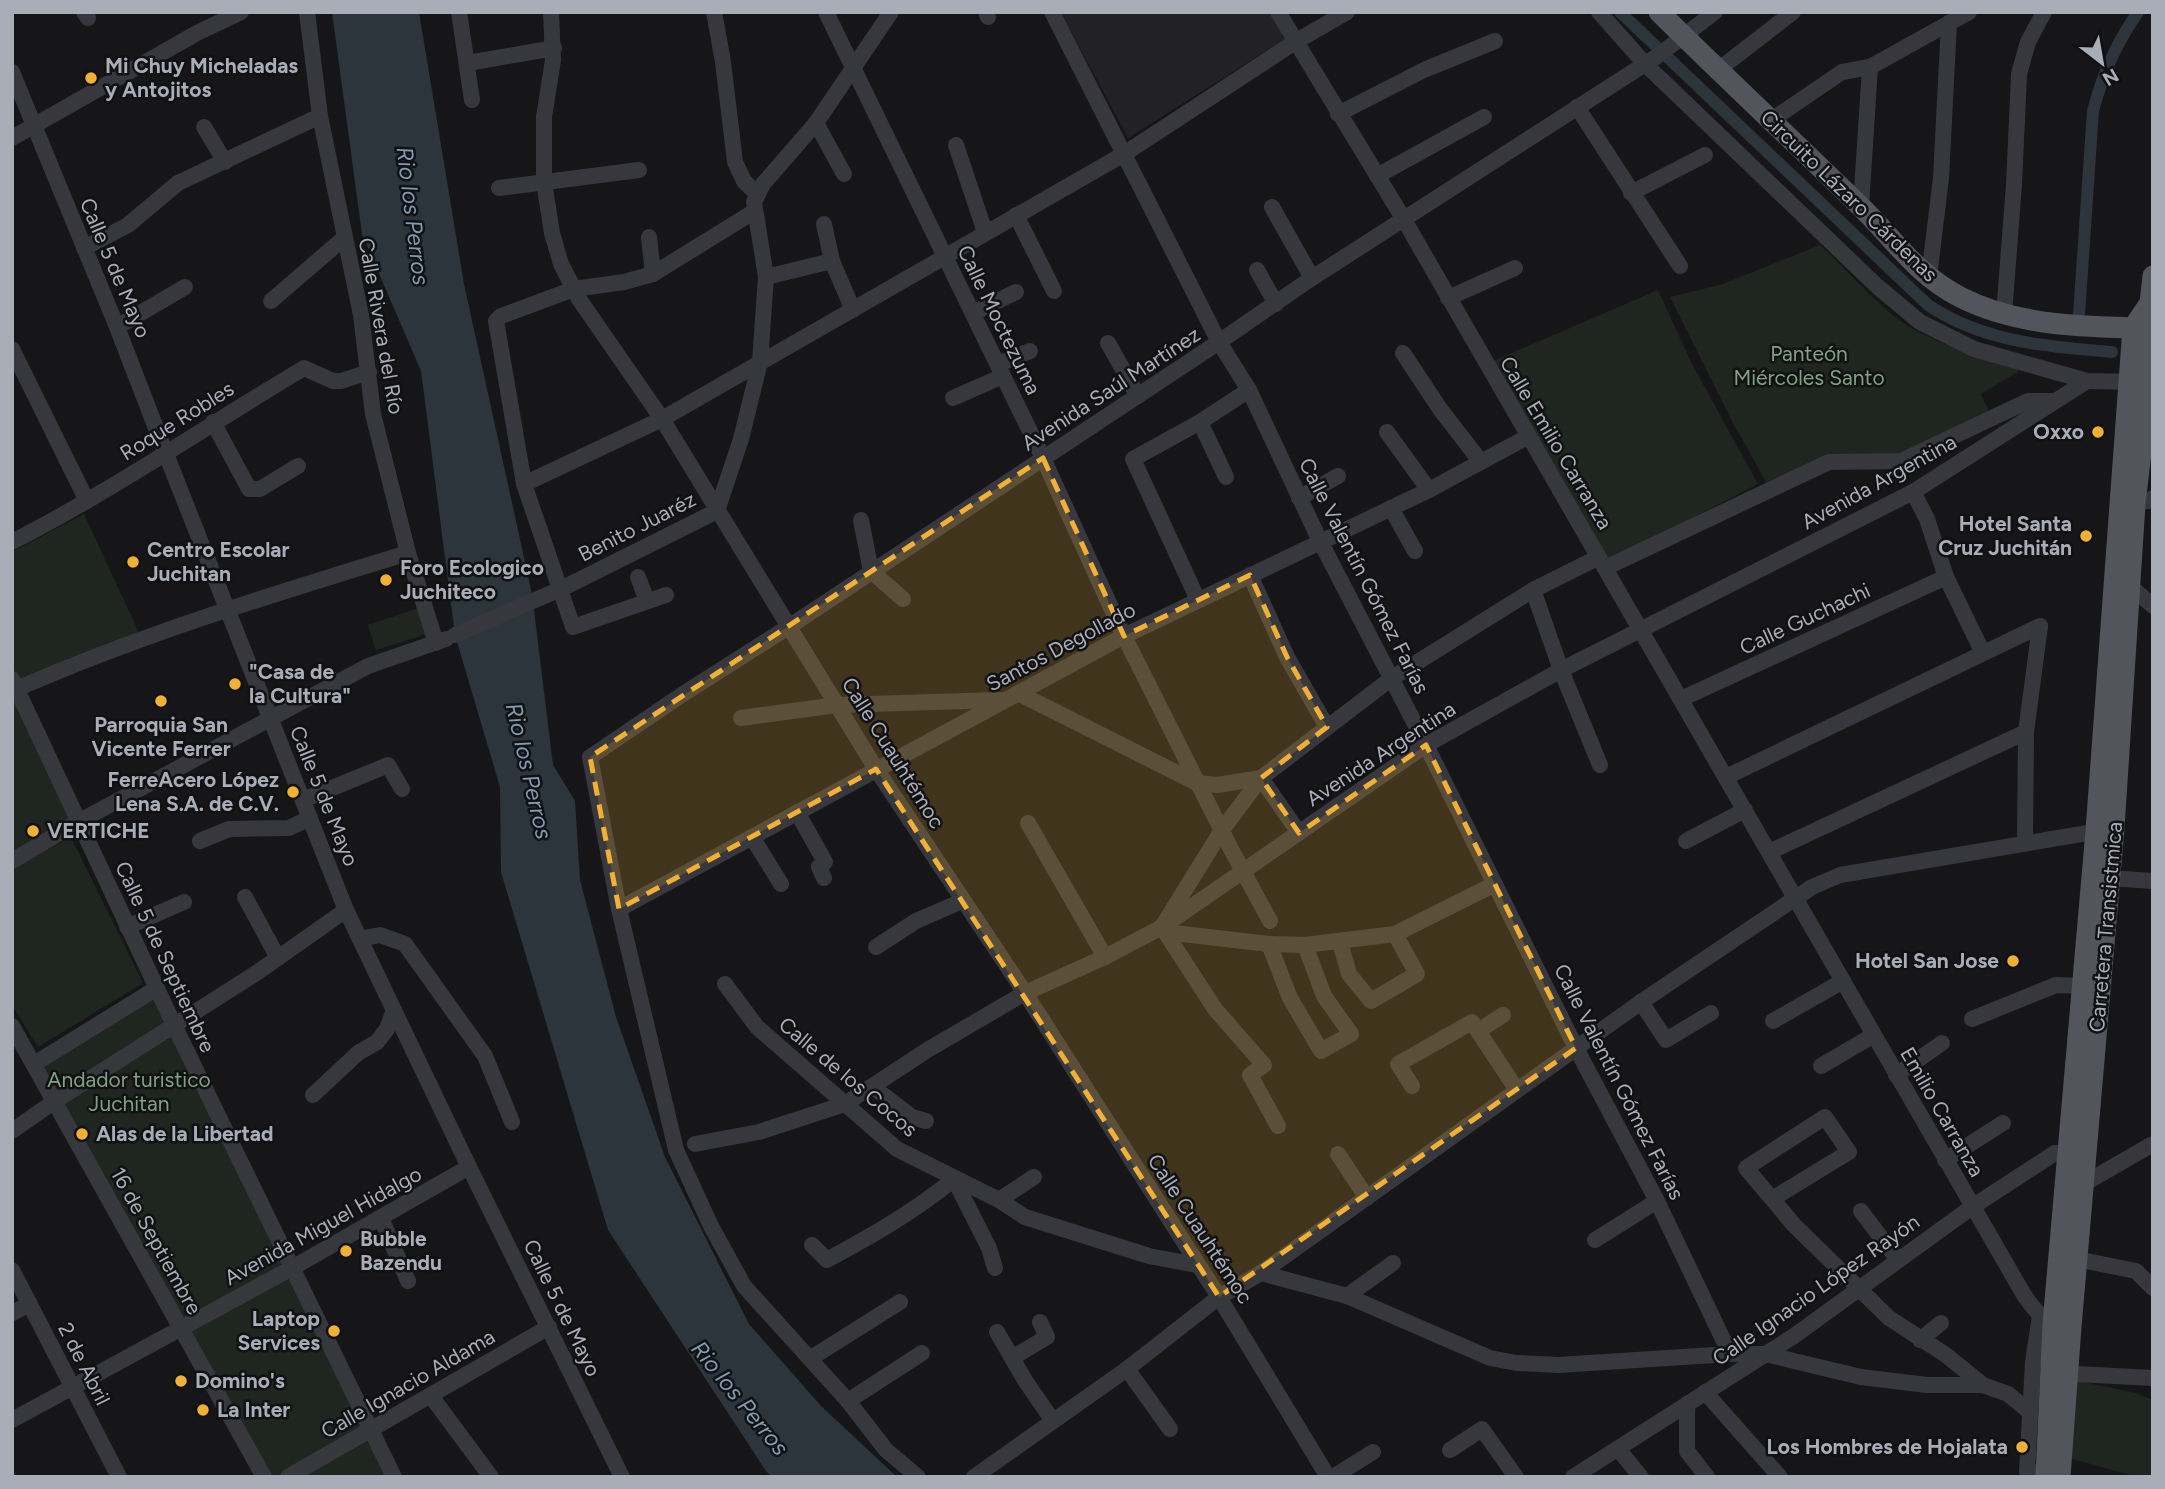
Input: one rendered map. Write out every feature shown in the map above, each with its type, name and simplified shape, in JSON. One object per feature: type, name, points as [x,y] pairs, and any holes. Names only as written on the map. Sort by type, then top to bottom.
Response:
[{"type":"main road","name":"Circuito Lázaro Cárdenas","points":[[1659,12],[1677,42],[1718,70],[1861,206],[1905,256],[1958,296],[2004,314],[2144,334]]},
{"type":"main road","name":"Carretera Transistmica","points":[[2054,1322],[2077,1259],[2084,1184],[2078,1156],[2082,986],[2105,830],[2130,586],[2144,334],[2153,276]]},
{"type":"main road","name":"Carretera Transistmica","points":[[2056,1476],[2059,1373],[2054,1322],[2078,1156],[2110,878],[2105,830],[2136,502]]},
{"type":"street","points":[[12,138],[197,33],[241,12]]},
{"type":"street","name":"Calle Rivera del Río","points":[[307,12],[320,116],[361,316],[373,414],[408,553],[436,642]]},
{"type":"street","points":[[459,12],[471,100]]},
{"type":"street","name":"Calle Cuauhtémoc","points":[[551,12],[554,48],[544,117],[544,182],[552,233],[561,264],[574,289],[662,419],[876,769],[1025,993],[1331,1477]]},
{"type":"street","points":[[714,12],[736,162],[744,181],[757,194]]},
{"type":"street","name":"Calle Moctezuma","points":[[826,12],[1043,458],[1124,636],[1197,783],[1270,920]]},
{"type":"street","name":"Calle Valentín Gómez Farías","points":[[1052,12],[1219,342],[1249,390],[1320,541],[1426,745],[1576,1048],[1657,1201],[1730,1354]]},
{"type":"street","name":"Calle Emilio Carranza","points":[[1278,12],[1403,218],[1794,897]]},
{"type":"street","points":[[524,484],[662,419],[853,310],[1124,154],[1347,12]]},
{"type":"street","points":[[1599,12],[1651,60],[1878,287],[1920,323],[1974,349],[2087,381],[2142,380]]},
{"type":"street","name":"Avenida Saúl Martínez","points":[[619,909],[590,757],[1403,218],[1651,60],[1715,12]]},
{"type":"street","points":[[1718,70],[1793,12]]},
{"type":"street","points":[[1770,121],[1842,72],[1870,67],[1969,12]]},
{"type":"street","points":[[2004,314],[2014,185],[2018,74],[2028,42],[2044,12]]},
{"type":"street","points":[[717,511],[741,439],[760,362],[766,277],[754,202],[763,184],[816,123],[886,15]]},
{"type":"street","points":[[1929,276],[1941,178],[1949,23]]},
{"type":"street","points":[[1339,114],[1424,71],[1495,41]]},
{"type":"street","points":[[468,63],[554,48]]},
{"type":"street","points":[[1861,206],[1870,67]]},
{"type":"street","name":"Calle 5 de Mayo","points":[[12,72],[117,327],[346,910],[468,1167],[622,1477]]},
{"type":"street","points":[[1577,107],[1680,266]]},
{"type":"street","points":[[84,248],[128,225],[178,183],[320,116]]},
{"type":"street","points":[[1377,176],[1483,117]]},
{"type":"street","points":[[816,123],[844,174]]},
{"type":"street","points":[[204,127],[225,162]]},
{"type":"street","points":[[956,145],[985,232]]},
{"type":"street","points":[[1631,193],[1705,155]]},
{"type":"street","points":[[499,188],[639,170]]},
{"type":"street","points":[[1272,206],[1312,278]]},
{"type":"street","points":[[666,595],[573,627],[524,484],[496,321],[501,316],[574,289],[624,282],[653,274],[755,211]]},
{"type":"street","points":[[1016,215],[1054,291]]},
{"type":"street","points":[[824,224],[832,261],[853,310]]},
{"type":"street","points":[[649,237],[653,274]]},
{"type":"street","points":[[271,301],[344,239]]},
{"type":"street","points":[[766,277],[832,261]]},
{"type":"street","points":[[1448,298],[1515,268]]},
{"type":"street","points":[[1257,270],[1276,304]]},
{"type":"street","points":[[117,327],[185,287]]},
{"type":"street","points":[[973,313],[1016,292]]},
{"type":"street","points":[[1108,343],[1138,396]]},
{"type":"street","points":[[12,349],[20,383],[87,501]]},
{"type":"street","points":[[953,398],[1030,351]]},
{"type":"street","points":[[1403,353],[1440,409],[1481,462]]},
{"type":"street","name":"Roque Robles","points":[[12,542],[166,454],[213,422],[304,368],[333,381],[369,372]]},
{"type":"street","name":"Avenida Argentina","points":[[695,1144],[759,1132],[845,1104],[929,1049],[1025,993],[1164,930],[1426,745],[1561,670],[1913,492],[2087,381]]},
{"type":"street","points":[[1198,600],[1133,459],[1249,390]]},
{"type":"street","points":[[1164,930],[1222,830],[1261,778],[1392,678],[1533,590],[1829,462],[1901,461],[2028,401],[2053,401]]},
{"type":"street","points":[[213,422],[249,489],[261,489],[298,466]]},
{"type":"street","points":[[1199,422],[1226,477]]},
{"type":"street","points":[[1387,432],[1429,490]]},
{"type":"street","name":"Santos Degollado","points":[[619,909],[1124,636],[1429,490],[1529,436]]},
{"type":"street","points":[[1299,498],[1338,476]]},
{"type":"street","points":[[1913,492],[1927,519],[1946,578],[1983,653]]},
{"type":"street","points":[[1391,508],[1415,551]]},
{"type":"street","name":"Benito Juaréz","points":[[12,861],[78,822],[368,666],[454,635],[717,511]]},
{"type":"street","points":[[861,520],[871,571],[903,599]]},
{"type":"street","points":[[14,686],[228,608],[408,553]]},
{"type":"street","points":[[1250,575],[1287,657],[1327,727]]},
{"type":"street","points":[[638,577],[647,601]]},
{"type":"street","name":"Calle Guchachi","points":[[1681,699],[1946,578]]},
{"type":"street","points":[[2130,586],[2153,607]]},
{"type":"street","points":[[1533,590],[1561,670],[1600,765]]},
{"type":"street","points":[[1726,777],[2040,626],[2026,732],[2025,842]]},
{"type":"street","name":"Calle 5 de Septiembre","points":[[14,686],[175,1027],[394,1477]]},
{"type":"street","points":[[741,718],[837,705],[1012,696],[1197,783],[1217,785],[1261,778]]},
{"type":"street","points":[[1769,852],[2026,732]]},
{"type":"street","points":[[303,800],[388,765],[402,789]]},
{"type":"street","points":[[1261,778],[1299,834]]},
{"type":"street","points":[[1686,841],[1745,810]]},
{"type":"street","points":[[797,812],[825,862],[819,867],[824,878]]},
{"type":"street","points":[[200,841],[229,829],[289,828],[310,818]]},
{"type":"street","points":[[1028,823],[1105,957]]},
{"type":"street","points":[[974,1477],[1126,1369],[1219,1297],[1261,1273],[1641,1002],[1794,897],[1840,875],[2105,830]]},
{"type":"street","points":[[752,837],[781,884]]},
{"type":"street","points":[[2110,878],[2153,881]]},
{"type":"street","points":[[1164,930],[1269,944],[1340,942],[1395,934],[1495,884]]},
{"type":"street","points":[[245,897],[278,958]]},
{"type":"street","name":"Emilio Carranza","points":[[1794,897],[2024,1295],[2054,1322]]},
{"type":"street","points":[[876,947],[916,921],[962,901]]},
{"type":"street","points":[[128,928],[184,902]]},
{"type":"street","points":[[619,909],[676,1150],[712,1226],[744,1286],[811,1358],[886,1450],[918,1477]]},
{"type":"street","points":[[12,1131],[55,1101],[175,1027],[346,910]]},
{"type":"street","points":[[1164,930],[1215,1009],[1264,1065],[1250,1075],[1278,1126]]},
{"type":"street","points":[[1340,942],[1349,974],[1371,1001],[1417,974],[1395,934]]},
{"type":"street","points":[[360,939],[380,935],[405,944],[485,1056],[512,1122]]},
{"type":"street","points":[[1269,944],[1290,998],[1321,1051],[1351,1034],[1324,996],[1305,945]]},
{"type":"street","points":[[1773,1021],[1843,981]]},
{"type":"street","name":"Calle de los Cocos","points":[[725,984],[757,1027],[897,1149],[954,1180],[999,1200],[1025,1217],[1149,1256],[1196,1265]]},
{"type":"street","points":[[1972,1019],[2056,985],[2082,986]]},
{"type":"street","points":[[34,1064],[157,988]]},
{"type":"street","points":[[1641,1002],[1666,1040],[1711,1013]]},
{"type":"street","points":[[313,1095],[358,1053],[377,1042],[387,1029],[394,1010]]},
{"type":"street","points":[[1478,1031],[1503,1015]]},
{"type":"street","points":[[1412,1086],[1398,1064],[1472,1022],[1517,1090]]},
{"type":"street","name":"16 de Septiembre","points":[[12,1026],[264,1477]]},
{"type":"street","points":[[1821,1066],[1874,1035]]},
{"type":"street","points":[[1896,1075],[1942,1043]]},
{"type":"street","points":[[873,1087],[912,1118],[926,1121]]},
{"type":"street","points":[[1772,1199],[1849,1152],[1825,1117],[1746,1168],[1772,1199],[1794,1225],[1889,1318],[1946,1355],[1983,1385],[2008,1394],[2030,1412]]},
{"type":"street","points":[[1945,1160],[2003,1123]]},
{"type":"street","points":[[2084,1184],[2153,1146]]},
{"type":"street","name":"Calle Ignacio López Rayón","points":[[1573,1477],[1765,1354],[1972,1207],[2055,1153],[2078,1156]]},
{"type":"street","points":[[1338,1154],[1367,1198]]},
{"type":"street","name":"Avenida Miguel Hidalgo","points":[[12,1420],[292,1268],[468,1167]]},
{"type":"street","points":[[999,1200],[1034,1177]]},
{"type":"street","points":[[812,1245],[827,1260],[887,1228],[954,1180],[989,1248],[995,1268]]},
{"type":"street","points":[[1595,1240],[1657,1201]]},
{"type":"street","points":[[1861,1210],[1898,1260]]},
{"type":"street","points":[[381,1218],[408,1281]]},
{"type":"street","points":[[2077,1259],[2136,1271],[2153,1288]]},
{"type":"street","points":[[1347,1296],[1393,1263]]},
{"type":"street","name":"2 de Abril","points":[[12,1270],[120,1477]]},
{"type":"street","points":[[1261,1273],[1347,1296],[1490,1358],[1517,1363],[1558,1365],[1765,1354],[1861,1377],[1927,1385],[1983,1385]]},
{"type":"street","points":[[811,1358],[900,1302]]},
{"type":"street","points":[[12,1313],[30,1304]]},
{"type":"street","points":[[1012,1358],[1046,1337],[1040,1322]]},
{"type":"street","points":[[2054,1322],[2030,1412],[2027,1471],[2056,1476]]},
{"type":"street","points":[[1920,1340],[1941,1323]]},
{"type":"street","name":"Calle Ignacio Aldama","points":[[288,1477],[549,1327]]},
{"type":"street","points":[[997,1332],[1053,1421]]},
{"type":"street","points":[[848,1401],[922,1353]]},
{"type":"street","points":[[1126,1369],[1170,1429]]},
{"type":"street","points":[[2059,1373],[2153,1378]]},
{"type":"street","points":[[1705,1392],[1780,1477]]},
{"type":"street","points":[[431,1396],[491,1477]]},
{"type":"street","points":[[1687,1404],[1687,1451],[1707,1477]]},
{"type":"street","points":[[1450,1450],[1482,1429],[1516,1477]]},
{"type":"street","points":[[1618,1449],[1641,1477]]},
{"type":"street","points":[[1331,1477],[1373,1452]]},
{"type":"highlighted area","points":[[1043,458],[1124,636],[1250,575],[1287,657],[1327,727],[1261,778],[1299,833],[1426,745],[1576,1048],[1219,1297],[876,769],[619,909],[590,757]]},
{"type":"shaded area","points":[[1061,12],[1270,12],[1285,39],[1128,138]]},
{"type":"green space","name":"Panteón Miércoles Santo","points":[[1820,245],[1901,322],[1937,341],[2015,366],[2018,372],[1981,394],[1990,414],[1902,454],[1834,456],[1766,482],[1670,297],[1723,284]]},
{"type":"green space","name":"Panteón Miércoles Santo","points":[[1658,290],[1692,364],[1758,484],[1609,561],[1493,361]]},
{"type":"green space","points":[[84,514],[141,637],[17,688],[78,822],[12,861],[12,552]]},
{"type":"green space","points":[[419,608],[427,634],[376,650],[368,625]]},
{"type":"green space","points":[[71,837],[143,983],[38,1047],[12,1005],[12,869]]},
{"type":"green space","name":"Andador turistico Juchitan","points":[[157,988],[394,1477],[264,1477],[34,1064]]},
{"type":"green space","points":[[2073,1380],[2136,1393],[2153,1400],[2153,1477],[2130,1475],[2065,1457]]},
{"type":"water","name":"Rio los Perros","points":[[332,12],[419,12],[464,284],[532,594],[553,765],[575,801],[580,880],[616,1017],[665,1157],[749,1324],[821,1406],[897,1477],[772,1477],[608,1230],[501,872],[500,787],[455,635],[421,371],[362,234]]},
{"type":"waterway","points":[[1620,12],[1928,305],[1949,317],[1994,335],[2040,345],[2112,352]]},
{"type":"waterway","points":[[2079,315],[2093,111],[2111,59],[2138,12]]},
{"type":"place","name":"Mi Chuy Micheladas y Antojitos","points":[[91,78]]},
{"type":"place","name":"Oxxo","points":[[2098,432]]},
{"type":"place","name":"Hotel Santa Cruz Juchitán","points":[[2086,536]]},
{"type":"place","name":"Centro Escolar Juchitan","points":[[133,562]]},
{"type":"place","name":"Foro Ecologico Juchiteco","points":[[386,580]]},
{"type":"place","name":"\"Casa de la Cultura\"","points":[[235,684]]},
{"type":"place","name":"Parroquia San Vicente Ferrer","points":[[161,701]]},
{"type":"place","name":"FerreAcero López Lena S.A. de C.V.","points":[[293,792]]},
{"type":"place","name":"VERTICHE","points":[[33,831]]},
{"type":"place","name":"Hotel San Jose","points":[[2013,961]]},
{"type":"place","name":"Alas de la Libertad","points":[[82,1134]]},
{"type":"place","name":"Bubble Bazendu","points":[[346,1251]]},
{"type":"place","name":"Laptop Services","points":[[334,1331]]},
{"type":"place","name":"Domino's","points":[[181,1381]]},
{"type":"place","name":"La Inter","points":[[203,1410]]},
{"type":"place","name":"Los Hombres de Hojalata","points":[[2022,1447]]}]
